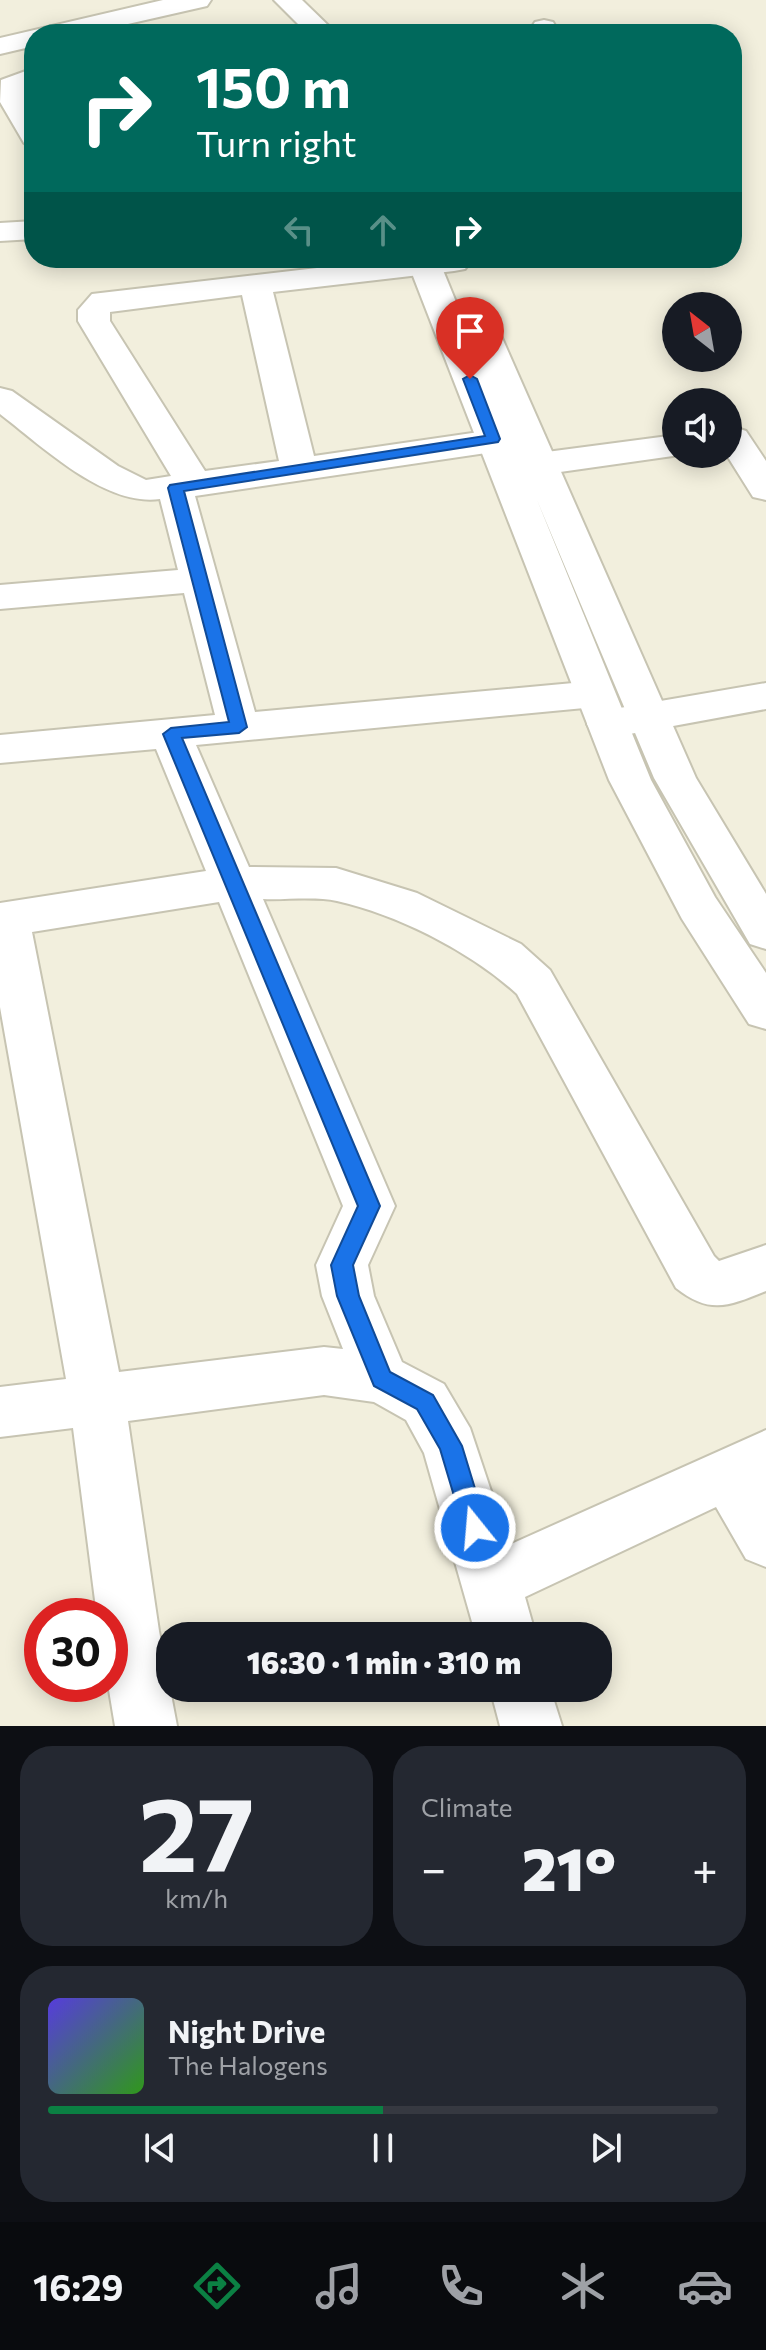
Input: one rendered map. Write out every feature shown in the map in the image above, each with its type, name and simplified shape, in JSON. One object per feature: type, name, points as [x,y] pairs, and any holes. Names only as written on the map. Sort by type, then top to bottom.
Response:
[{"type":"street","points":[[66,24],[160,4],[198,0]]},
{"type":"street","points":[[287,0],[313,24]]},
{"type":"street","points":[[310,0],[335,24]]},
{"type":"street","points":[[160,4],[177,24]]},
{"type":"street","points":[[0,46],[24,37]]},
{"type":"street","points":[[24,80],[11,86],[11,96],[24,119]]},
{"type":"street","points":[[0,232],[24,231]]},
{"type":"street","points":[[441,268],[519,446],[616,711],[630,780],[698,907],[766,1011]]},
{"type":"street","points":[[239,727],[200,580],[185,486],[94,321],[94,310],[103,301],[127,296],[255,283],[284,269]]},
{"type":"street","points":[[255,283],[299,469]]},
{"type":"street","points":[[0,398],[124,485],[143,491],[299,469],[519,446],[662,446]]},
{"type":"street","points":[[743,437],[766,489]]},
{"type":"street","points":[[519,446],[616,711],[675,778],[766,932]]},
{"type":"street","points":[[0,597],[200,580]]},
{"type":"street","points":[[0,749],[239,727],[616,711],[766,696]]},
{"type":"street","points":[[171,734],[369,1206],[342,1265],[348,1296],[382,1379]]},
{"type":"street","points":[[146,1726],[129,1631],[97,1399],[4,919],[234,883],[336,884],[401,905],[505,956],[534,982],[695,1272],[711,1285],[735,1280],[766,1267]]},
{"type":"street","points":[[0,1412],[324,1371],[382,1379],[425,1402],[450,1446],[498,1609],[747,1465],[766,1540]]},
{"type":"street","points":[[524,1702],[531,1726]]},
{"type":"route","points":[[470,379],[493,439],[175,488],[239,727],[171,734],[369,1206],[342,1265],[348,1296],[382,1379],[425,1402],[450,1446],[475,1528]]}]
